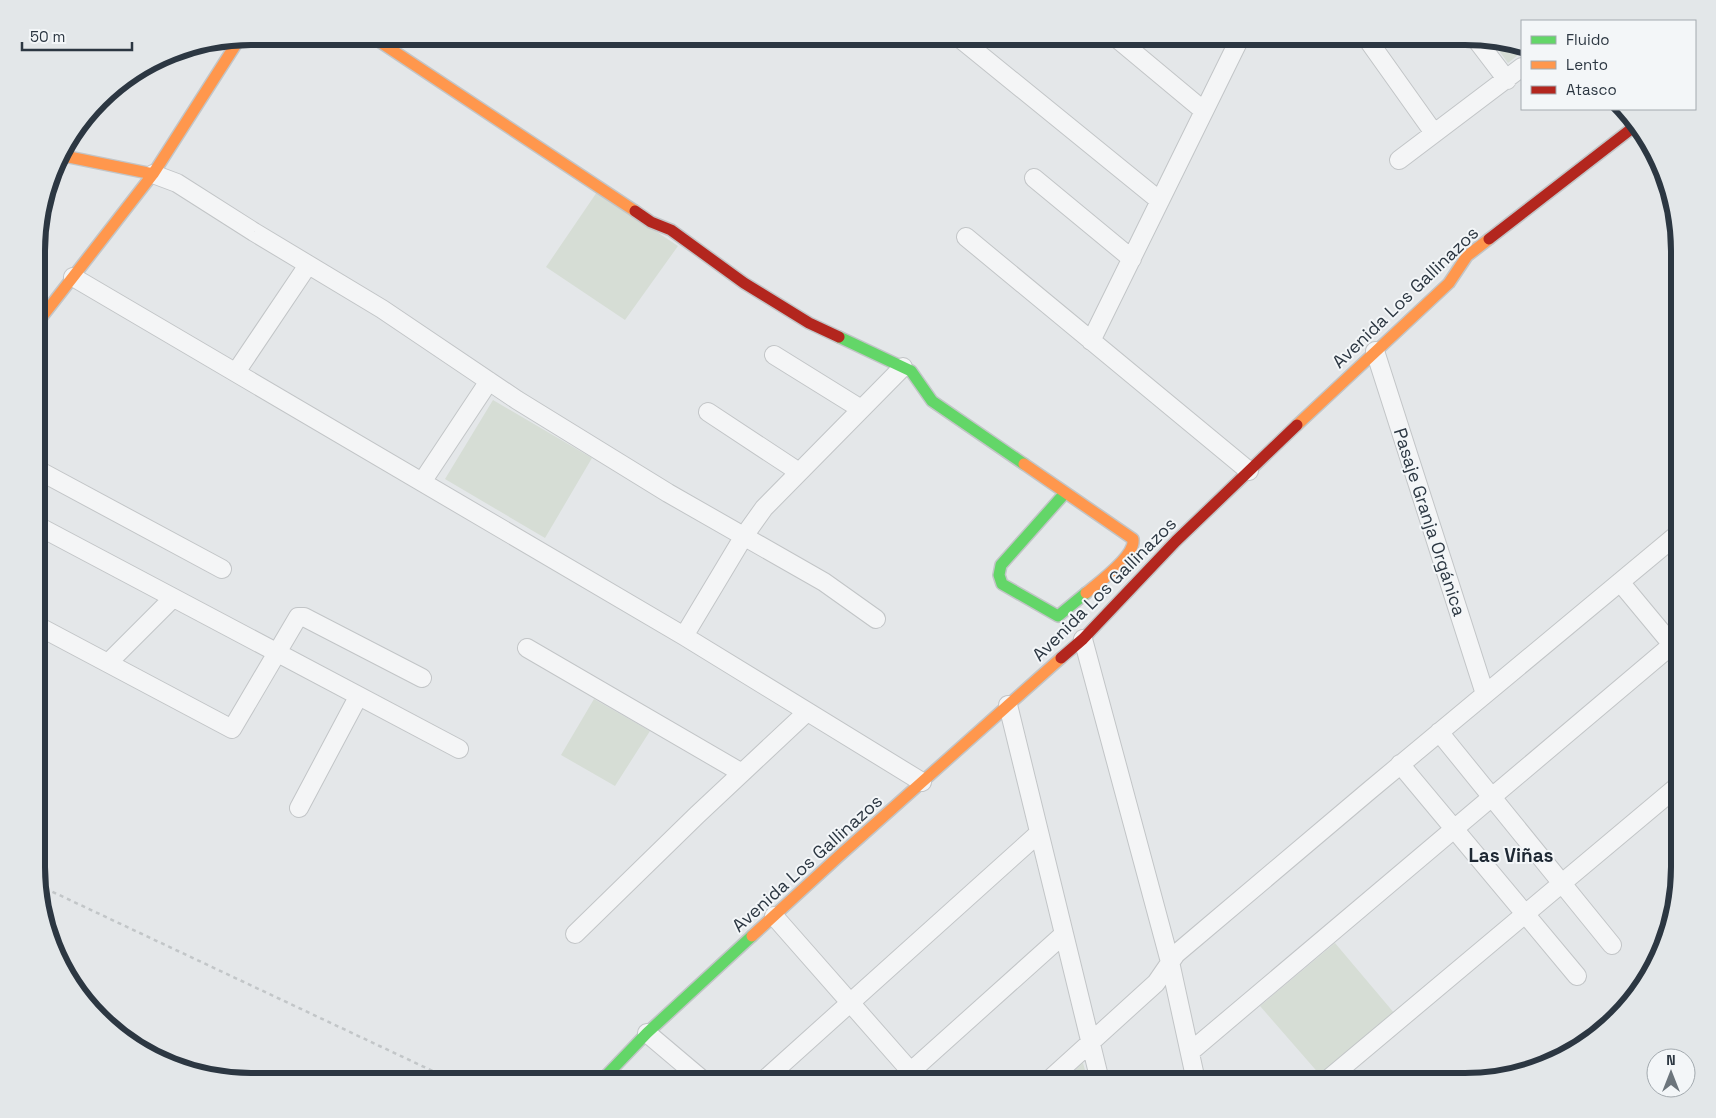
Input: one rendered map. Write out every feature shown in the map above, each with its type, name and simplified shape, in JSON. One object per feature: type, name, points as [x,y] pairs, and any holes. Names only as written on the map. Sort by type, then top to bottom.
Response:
[{"type":"street","points":[[45,313],[153,174],[235,45]]},
{"type":"street","points":[[385,45],[651,222],[671,230],[760,293],[809,323],[911,371],[932,401],[1065,492],[1133,539],[1132,550],[1113,570],[1058,616],[1002,584],[999,575],[1001,565],[1065,492]]},
{"type":"street","points":[[968,45],[1160,201]]},
{"type":"street","points":[[1125,45],[1204,111]]},
{"type":"street","points":[[1091,341],[1237,45]]},
{"type":"street","points":[[1372,45],[1434,133]]},
{"type":"street","points":[[1480,45],[1506,80]]},
{"type":"street","points":[[1399,160],[1521,68]]},
{"type":"street","name":"Avenida Los Gallinazos","points":[[609,1073],[647,1033],[774,916],[913,776],[1008,705],[1084,639],[1176,541],[1449,283],[1467,256],[1631,129]]},
{"type":"street","points":[[68,157],[153,174],[177,183],[382,309],[489,381],[668,493],[824,582],[876,619]]},
{"type":"street","points":[[1034,178],[1132,259]]},
{"type":"street","points":[[966,236],[1249,471]]},
{"type":"street","points":[[236,372],[308,265]]},
{"type":"street","points":[[73,277],[684,636],[913,776]]},
{"type":"street","name":"Pasaje Granja Orgánica","points":[[1375,351],[1485,694]]},
{"type":"street","points":[[774,356],[861,409]]},
{"type":"street","points":[[684,636],[744,536],[764,508],[903,367]]},
{"type":"street","points":[[422,482],[489,381]]},
{"type":"street","points":[[708,412],[799,472]]},
{"type":"street","points":[[45,474],[222,570]]},
{"type":"street","points":[[45,530],[459,749]]},
{"type":"street","points":[[1058,1073],[1156,983],[1170,962],[1182,949],[1400,764],[1671,540]]},
{"type":"street","points":[[1620,582],[1671,639]]},
{"type":"street","points":[[108,663],[173,598]]},
{"type":"street","points":[[45,630],[232,729],[298,617],[304,617],[422,678]]},
{"type":"street","points":[[1084,639],[1170,962],[1194,1073]]},
{"type":"street","points":[[527,648],[742,773]]},
{"type":"street","points":[[1190,1052],[1492,797],[1671,651]]},
{"type":"street","points":[[299,808],[358,697]]},
{"type":"street","points":[[1008,705],[1098,1073]]},
{"type":"street","points":[[575,934],[807,712]]},
{"type":"street","points":[[1439,732],[1612,945]]},
{"type":"street","points":[[1400,764],[1577,976]]},
{"type":"street","points":[[1336,1073],[1671,792]]},
{"type":"street","points":[[772,1073],[1040,833]]},
{"type":"street","points":[[774,916],[850,1002],[906,1073]]},
{"type":"street","points":[[915,1073],[1064,934]]},
{"type":"street","points":[[647,1033],[694,1073]]},
{"type":"path","points":[[46,889],[437,1073]]},
{"type":"shaded area","points":[[1497,48],[1521,53],[1508,63]]},
{"type":"shaded area","points":[[597,192],[678,246],[625,320],[546,267]]},
{"type":"shaded area","points":[[493,400],[592,458],[545,538],[445,479]]},
{"type":"shaded area","points":[[594,699],[650,731],[615,786],[561,755]]},
{"type":"shaded area","points":[[1335,943],[1395,1014],[1325,1073],[1318,1073],[1260,1006]]},
{"type":"shaded area","points":[[1083,1063],[1086,1073],[1072,1073]]},
{"type":"traffic: fast","points":[[839,337],[911,371],[932,401],[1024,464]]},
{"type":"traffic: fast","points":[[1065,493],[1001,565],[999,575],[1002,584],[1058,616],[1086,593]]},
{"type":"traffic: fast","points":[[609,1073],[647,1033],[752,936]]},
{"type":"traffic: slow","points":[[45,313],[153,174],[235,45]]},
{"type":"traffic: slow","points":[[385,45],[635,211]]},
{"type":"traffic: slow","points":[[68,157],[153,174]]},
{"type":"traffic: slow","points":[[1297,425],[1449,283],[1467,256],[1489,239]]},
{"type":"traffic: slow","points":[[1024,464],[1133,539],[1129,553],[1123,561],[1086,593]]},
{"type":"traffic: slow","points":[[752,936],[1061,658]]},
{"type":"traffic: jam","points":[[1489,239],[1631,129]]},
{"type":"traffic: jam","points":[[635,211],[651,222],[671,230],[744,283],[809,323],[839,337]]},
{"type":"traffic: jam","points":[[1061,658],[1083,639],[1176,541],[1297,425]]},
{"type":"district","name":"Las Viñas","points":[[1511,855]]}]
